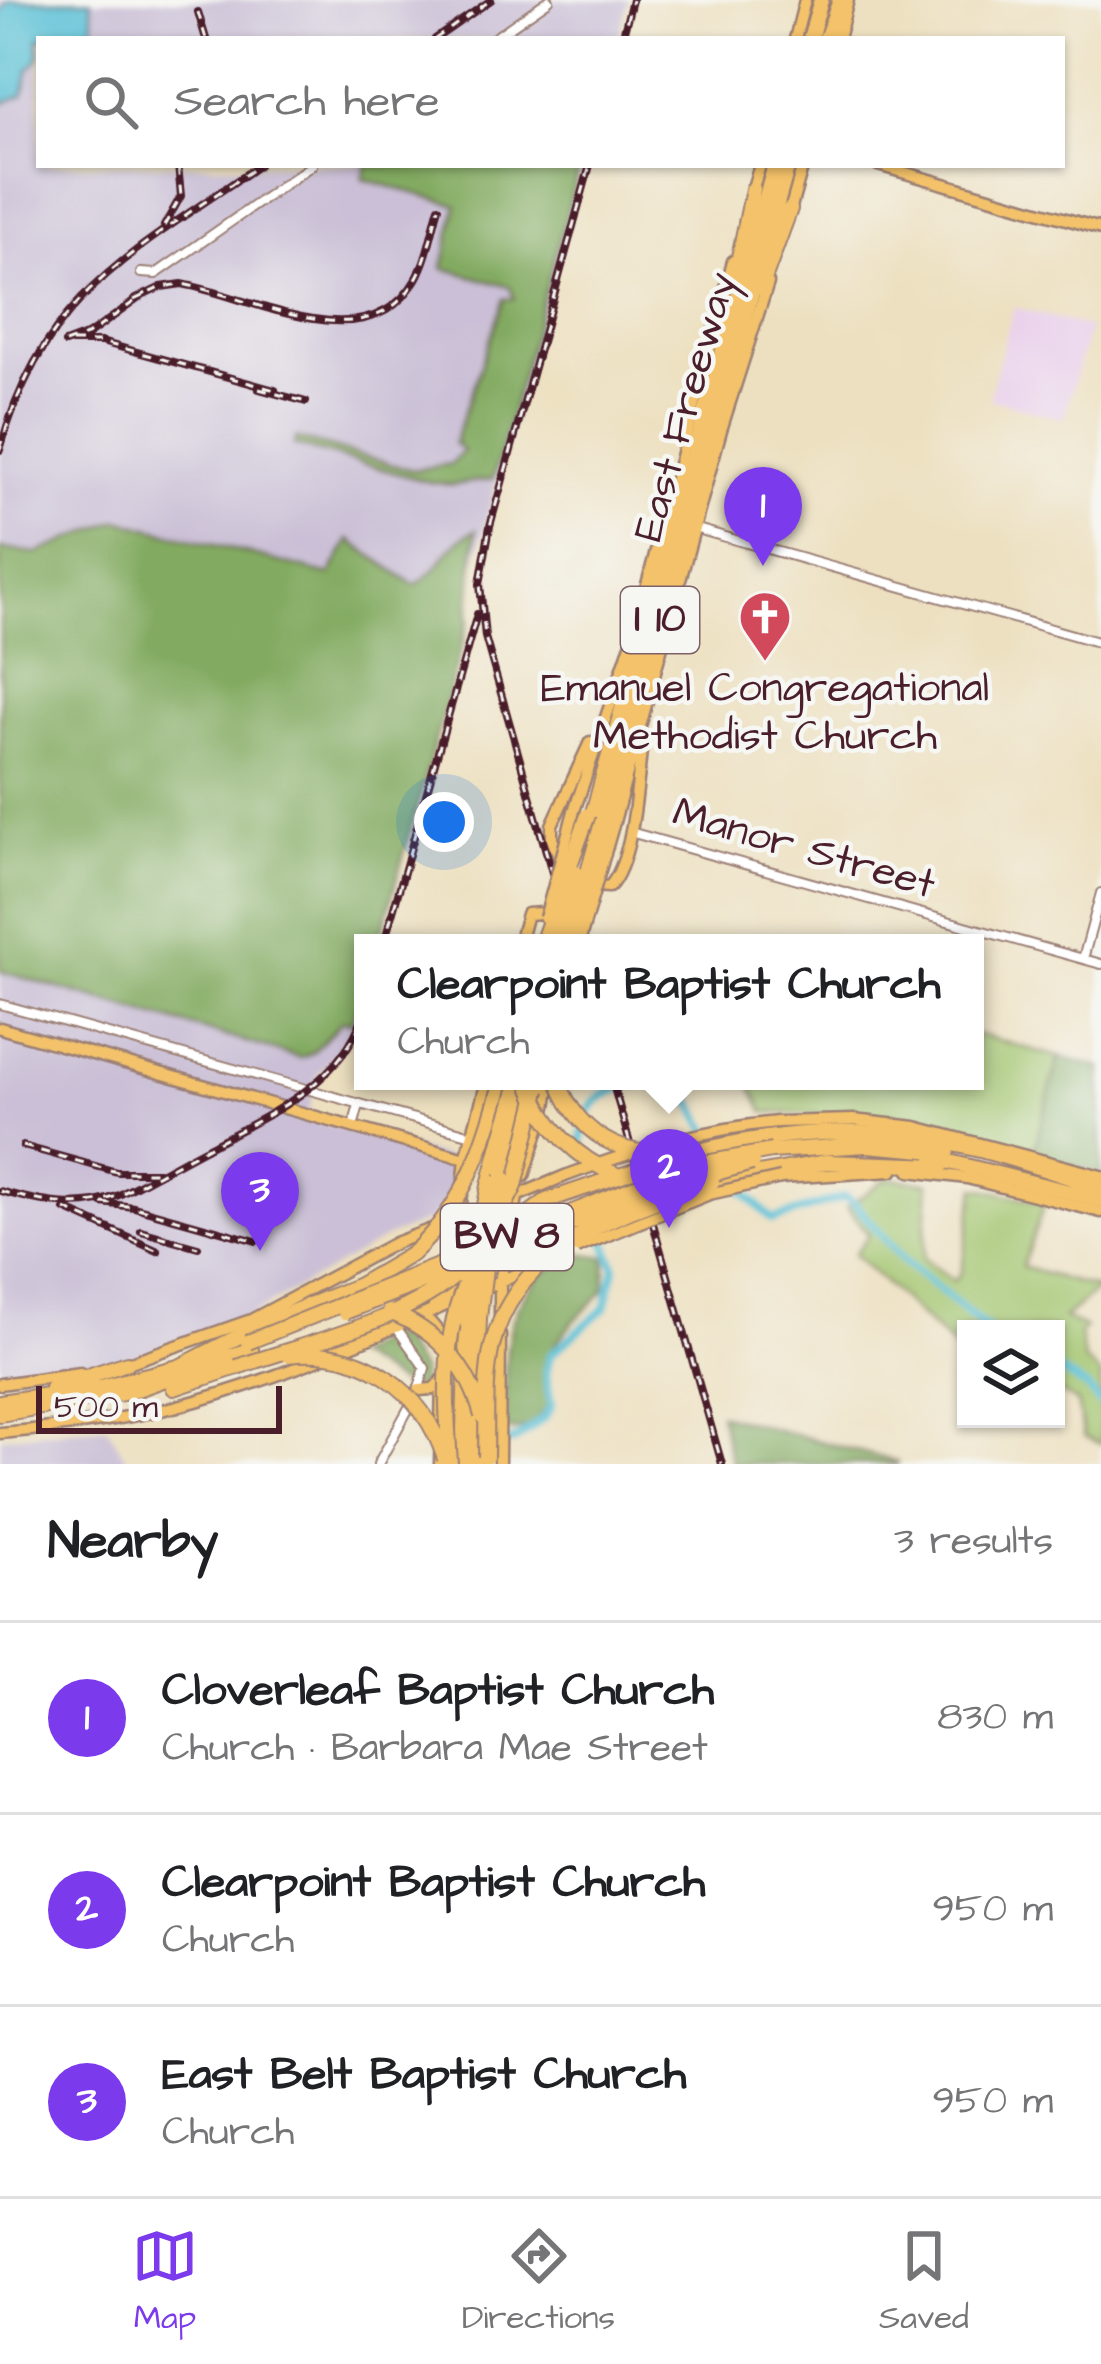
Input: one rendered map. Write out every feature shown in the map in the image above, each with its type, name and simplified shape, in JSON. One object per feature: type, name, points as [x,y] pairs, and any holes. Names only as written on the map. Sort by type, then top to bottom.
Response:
[{"type":"highway","points":[[811,36],[827,1]]},
{"type":"highway","points":[[824,36],[827,1]]},
{"type":"highway","name":"East Freeway","points":[[574,934],[613,737],[686,525],[725,340],[774,168]]},
{"type":"highway","name":"East Freeway","points":[[559,934],[686,525],[787,168]]},
{"type":"highway","points":[[725,340],[753,189]]},
{"type":"highway","points":[[735,354],[790,209]]},
{"type":"highway","points":[[632,641],[686,525]]},
{"type":"highway","points":[[669,626],[686,525]]},
{"type":"highway","points":[[543,934],[594,816]]},
{"type":"highway","points":[[180,1372],[412,1255],[449,1215],[471,1179],[499,1090]]},
{"type":"highway","points":[[496,1178],[515,1090]]},
{"type":"highway","points":[[463,1464],[469,1442],[478,1237],[525,1090]]},
{"type":"highway","points":[[532,1090],[547,1120],[567,1143],[592,1163],[647,1184],[712,1182],[827,1162],[923,1164],[1029,1180]]},
{"type":"highway","points":[[27,1412],[121,1402],[202,1379],[405,1308],[440,1289],[486,1244],[508,1206],[538,1090]]},
{"type":"highway","points":[[560,1090],[576,1116],[607,1142],[652,1156],[770,1135],[857,1132],[970,1148],[1101,1189]]},
{"type":"highway","name":"BW 8","points":[[0,1414],[110,1397],[677,1183],[773,1155],[837,1145],[932,1150],[1101,1189]]},
{"type":"highway","points":[[443,1461],[454,1320],[464,1285],[482,1256],[519,1218],[554,1197],[698,1149]]},
{"type":"highway","name":"BW 8","points":[[773,1155],[848,1153],[953,1161],[1101,1200]]},
{"type":"highway","points":[[489,1461],[492,1347],[506,1309],[530,1273],[578,1234],[712,1182]]},
{"type":"highway","points":[[297,1310],[346,1304],[382,1310],[428,1332],[460,1365],[480,1410],[489,1461]]},
{"type":"highway","points":[[443,1461],[471,1326]]},
{"type":"highway","points":[[180,1372],[378,1333]]},
{"type":"highway","points":[[237,1367],[316,1353],[373,1368],[420,1408],[443,1461]]},
{"type":"highway","points":[[0,1401],[127,1364]]},
{"type":"highway","name":"BW 8","points":[[0,1401],[180,1372]]},
{"type":"highway","points":[[469,1442],[489,1461]]},
{"type":"main road","points":[[798,36],[827,1]]},
{"type":"main road","points":[[827,1],[837,36]]},
{"type":"main road","points":[[669,626],[644,721],[630,832],[614,883],[596,889],[564,867],[551,832],[615,691],[632,641],[759,168]]},
{"type":"main road","points":[[686,525],[721,430],[800,168]]},
{"type":"main road","points":[[888,168],[1101,229]]},
{"type":"main road","points":[[574,934],[615,691]]},
{"type":"main road","points":[[594,816],[644,721]]},
{"type":"main road","points":[[521,934],[527,914],[536,911],[547,916],[553,934]]},
{"type":"main road","points":[[0,1028],[466,1159]]},
{"type":"main road","points":[[443,1461],[439,1402],[461,1190],[485,1090]]},
{"type":"main road","points":[[489,1461],[499,1430],[500,1280],[511,1218],[552,1090]]},
{"type":"main road","name":"BW 8","points":[[0,1384],[127,1364],[251,1320],[374,1254],[565,1177],[663,1141],[728,1127],[853,1120],[916,1127],[1101,1176]]},
{"type":"main road","name":"BW 8","points":[[0,1433],[175,1407],[287,1372],[692,1199],[781,1178],[859,1171],[920,1172],[967,1178],[1101,1213]]},
{"type":"main road","points":[[524,1174],[548,1184]]},
{"type":"main road","points":[[461,1190],[467,1198],[479,1201],[513,1188],[524,1174]]},
{"type":"main road","points":[[422,1234],[461,1190]]},
{"type":"main road","points":[[501,1308],[506,1287],[527,1269],[513,1261],[510,1247],[521,1204],[532,1191]]},
{"type":"main road","points":[[497,1204],[511,1218]]},
{"type":"main road","points":[[422,1234],[439,1231],[447,1241],[442,1295],[432,1309]]},
{"type":"main road","points":[[453,1278],[469,1293]]},
{"type":"main road","points":[[448,1322],[478,1300],[489,1300],[501,1308]]},
{"type":"main road","points":[[412,1318],[430,1322],[446,1341]]},
{"type":"main road","points":[[439,1402],[423,1390],[442,1380]]},
{"type":"street","points":[[497,36],[549,0]]},
{"type":"street","points":[[141,273],[156,274],[308,168]]},
{"type":"street","points":[[686,525],[1101,643]]},
{"type":"street","name":"Manor Street","points":[[630,832],[1101,964]]},
{"type":"street","points":[[1083,958],[1101,893]]},
{"type":"street","points":[[0,1004],[472,1136]]},
{"type":"street","points":[[353,1127],[359,1105]]},
{"type":"street","points":[[378,1464],[423,1390],[425,1368],[395,1325]]},
{"type":"shaded area","points":[[0,0],[629,0],[619,36],[36,36],[36,168],[582,168],[472,573],[469,620],[382,934],[354,934],[354,1024],[344,1045],[317,1076],[307,1119],[460,1161],[453,1194],[430,1220],[389,1236],[240,1321],[109,1364],[0,1378]]},
{"type":"shaded area","points":[[1014,307],[1089,328],[1063,419],[989,398]]},
{"type":"shaded area","points":[[107,1426],[129,1464],[0,1464],[0,1437]]},
{"type":"green space","points":[[366,168],[579,168],[493,479],[453,485],[429,482],[294,445],[296,438],[412,470],[451,464],[463,451],[454,443],[504,299],[514,299],[510,287],[443,268],[457,205],[363,179]]},
{"type":"green space","points":[[118,520],[330,575],[349,540],[415,585],[456,543],[476,530],[469,620],[382,934],[354,934],[354,1015],[351,1023],[342,1021],[313,1052],[301,1058],[0,971],[0,549],[38,553]]},
{"type":"green space","points":[[984,1036],[1059,1057],[1033,1154],[901,1118],[764,1112],[753,1090],[984,1090]]},
{"type":"green space","points":[[1059,1057],[1101,1068],[1101,1174],[1033,1154]]},
{"type":"green space","points":[[887,1178],[929,1183],[924,1259],[954,1281],[961,1273],[976,1187],[1045,1203],[1022,1267],[1098,1289],[1064,1318],[1085,1328],[1080,1334],[1084,1360],[1101,1375],[1101,1444],[1084,1437],[1077,1403],[1065,1395],[1065,1320],[957,1320],[957,1351],[854,1254],[869,1235],[847,1207]]},
{"type":"green space","points":[[578,1253],[606,1257],[605,1289],[551,1353],[546,1385],[549,1406],[525,1428],[505,1430],[507,1350],[519,1304],[551,1267]]},
{"type":"green space","points":[[384,1338],[397,1338],[421,1371],[421,1383],[410,1390],[353,1356]]},
{"type":"green space","points":[[719,1414],[897,1462],[897,1464],[732,1464]]},
{"type":"water","points":[[9,0],[91,0],[94,31],[88,36],[36,36],[36,62],[29,69],[23,95],[4,103],[0,100],[0,11]]},
{"type":"waterway","points":[[583,1154],[591,1109],[600,1098],[617,1090]]},
{"type":"waterway","points":[[685,1090],[711,1136]]},
{"type":"waterway","points":[[737,1185],[773,1220],[845,1197],[905,1262],[976,1320]]},
{"type":"waterway","points":[[498,1444],[515,1440],[545,1417],[551,1406],[546,1374],[550,1355],[605,1308],[615,1268],[602,1232]]},
{"type":"waterway","points":[[1065,1374],[1086,1387],[1101,1404]]},
{"type":"railway","points":[[439,36],[491,0]]},
{"type":"railway","points":[[623,36],[632,0]]},
{"type":"railway","points":[[198,12],[205,36]]},
{"type":"railway","points":[[164,226],[181,196],[178,168]]},
{"type":"railway","points":[[0,450],[18,396],[41,351],[68,314],[134,252],[255,168]]},
{"type":"railway","points":[[569,934],[485,637],[480,584],[490,526],[589,168]]},
{"type":"railway","points":[[134,300],[161,287],[182,284],[308,318],[370,317],[395,304],[416,279],[439,207]]},
{"type":"railway","points":[[65,343],[89,334],[146,293]]},
{"type":"railway","points":[[72,342],[101,342],[275,390]]},
{"type":"railway","points":[[259,389],[306,402]]},
{"type":"railway","points":[[387,934],[477,614]]},
{"type":"railway","points":[[0,1191],[74,1204],[119,1195],[300,1095],[337,1061],[354,1036]]},
{"type":"railway","points":[[615,1090],[722,1464]]},
{"type":"railway","points":[[23,1146],[117,1172],[158,1172]]},
{"type":"railway","points":[[102,1203],[134,1207],[256,1241]]},
{"type":"railway","points":[[65,1209],[158,1251]]},
{"type":"railway","points":[[141,1231],[198,1247]]},
{"type":"place","name":"Cloverleaf Baptist Church","points":[[763,566]]},
{"type":"place","name":"Emanuel Congregational Methodist Church","points":[[765,663]]},
{"type":"place","name":"Clearpoint Baptist Church","points":[[669,1228]]},
{"type":"place","name":"East Belt Baptist Church","points":[[260,1251]]}]
